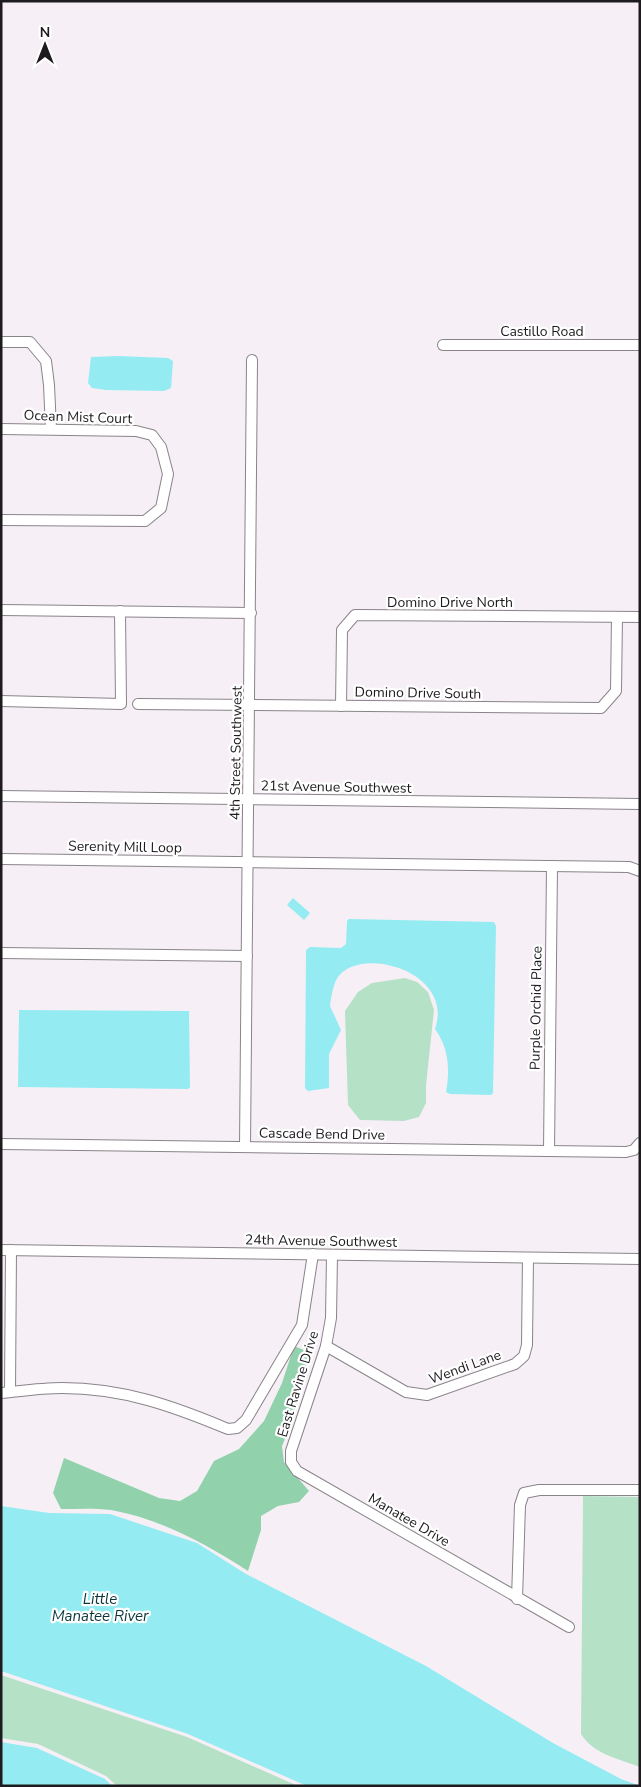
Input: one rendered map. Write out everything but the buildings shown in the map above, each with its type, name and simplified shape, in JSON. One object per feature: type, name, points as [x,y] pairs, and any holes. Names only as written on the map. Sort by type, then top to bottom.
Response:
[{"type":"street","points":[[1,342],[30,342],[46,361],[51,428]]},
{"type":"street","name":"Castillo Road","points":[[443,345],[640,345]]},
{"type":"street","name":"4th Street Southwest","points":[[245,1147],[248,800],[251,704],[252,360]]},
{"type":"street","name":"Ocean Mist Court","points":[[1,428],[136,431],[152,435],[161,447],[168,474],[161,508],[144,521],[1,520]]},
{"type":"street","points":[[1,610],[251,613]]},
{"type":"street","points":[[1,701],[121,704],[120,611]]},
{"type":"street","name":"Domino Drive North","points":[[341,706],[342,630],[356,615],[640,617]]},
{"type":"street","name":"Domino Drive South","points":[[138,704],[601,708],[616,691],[617,617]]},
{"type":"street","name":"21st Avenue Southwest","points":[[1,796],[640,804]]},
{"type":"street","name":"Serenity Mill Loop","points":[[1,859],[248,862]]},
{"type":"street","points":[[248,862],[629,866],[640,871]]},
{"type":"street","name":"Purple Orchid Place","points":[[548,1151],[552,866]]},
{"type":"street","points":[[1,953],[247,956]]},
{"type":"street","name":"Cascade Bend Drive","points":[[1,1144],[626,1152],[634,1150],[640,1143]]},
{"type":"street","points":[[6,1250],[6,1392],[62,1388],[124,1394],[172,1406],[228,1430],[237,1428],[246,1420],[302,1325],[313,1254]]},
{"type":"street","name":"24th Avenue Southwest","points":[[6,1250],[640,1259]]},
{"type":"street","name":"East Ravine Drive","points":[[291,1462],[291,1451],[326,1346],[331,1318],[332,1255]]},
{"type":"street","name":"Wendi Lane","points":[[326,1346],[406,1392],[419,1396],[427,1395],[515,1364],[524,1356],[527,1345],[528,1258]]},
{"type":"street","name":"Manatee Drive","points":[[291,1462],[297,1471],[517,1599],[569,1627]]},
{"type":"street","points":[[517,1599],[520,1505],[524,1493],[538,1490],[640,1490]]},
{"type":"green space","points":[[405,978],[417,982],[428,992],[434,1010],[426,1085],[426,1103],[419,1117],[404,1121],[360,1120],[348,1105],[345,1011],[358,992],[372,983]]},
{"type":"green space","points":[[294,1346],[309,1352],[292,1422],[282,1446],[284,1462],[309,1491],[299,1502],[278,1506],[261,1516],[261,1530],[248,1571],[199,1542],[165,1526],[130,1514],[111,1510],[61,1509],[53,1493],[64,1458],[159,1498],[180,1501],[197,1491],[214,1461],[239,1449],[264,1421],[282,1383]]},
{"type":"green space","points":[[583,1496],[640,1497],[640,1767],[599,1751],[586,1741],[581,1734]]},
{"type":"green space","points":[[1,1675],[187,1737],[298,1786],[117,1786],[106,1776],[38,1744],[1,1738]]},
{"type":"water","points":[[91,357],[168,358],[173,361],[171,388],[164,391],[92,388],[88,383]]},
{"type":"water","points":[[293,898],[310,913],[304,920],[287,905]]},
{"type":"water","points":[[349,919],[494,922],[496,926],[493,1093],[491,1095],[450,1094],[446,1092],[448,1067],[446,1051],[435,1029],[437,1009],[431,992],[419,979],[402,969],[384,964],[365,963],[349,968],[336,980],[330,1006],[341,1030],[329,1054],[329,1088],[308,1091],[305,1088],[306,950],[310,947],[341,948],[346,944],[347,921]]},
{"type":"water","points":[[19,1010],[189,1011],[190,1087],[188,1089],[18,1087]]},
{"type":"water","name":"Little Manatee River","points":[[1,1506],[49,1513],[110,1514],[197,1543],[246,1574],[426,1666],[553,1743],[621,1779],[640,1786],[307,1786],[188,1734],[1,1671]]},
{"type":"water","points":[[1,1742],[37,1748],[105,1779],[112,1786],[1,1786]]}]
